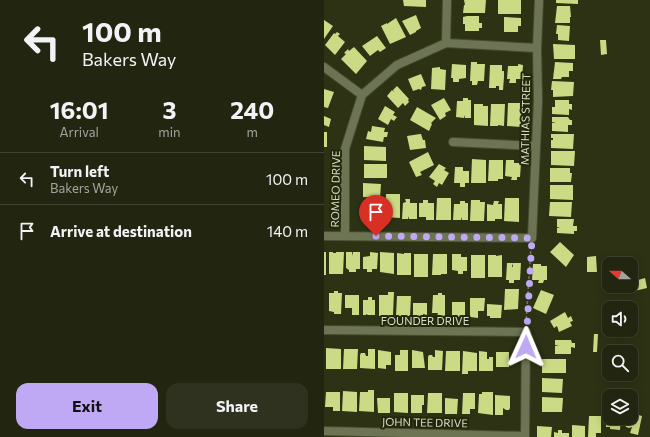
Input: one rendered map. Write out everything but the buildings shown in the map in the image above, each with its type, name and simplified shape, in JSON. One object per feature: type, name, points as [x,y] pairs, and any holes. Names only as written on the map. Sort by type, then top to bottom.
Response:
[{"type":"street","points":[[446,43],[447,0]]},
{"type":"street","name":"MATHIAS STREET","points":[[532,238],[538,101],[537,48],[539,0]]},
{"type":"street","points":[[324,68],[362,95],[397,65],[446,43],[537,48]]},
{"type":"street","name":"ROMEO DRIVE","points":[[345,236],[345,150],[362,95]]},
{"type":"street","points":[[453,142],[536,146]]},
{"type":"street","points":[[324,236],[532,238]]},
{"type":"street","name":"FOUNDER DRIVE","points":[[324,330],[526,332]]},
{"type":"street","points":[[525,436],[526,332]]},
{"type":"street","name":"JOHN TEE DRIVE","points":[[324,431],[525,436]]},
{"type":"path","points":[[526,332],[532,238]]},
{"type":"route","points":[[376,236],[532,238],[526,347]]}]
